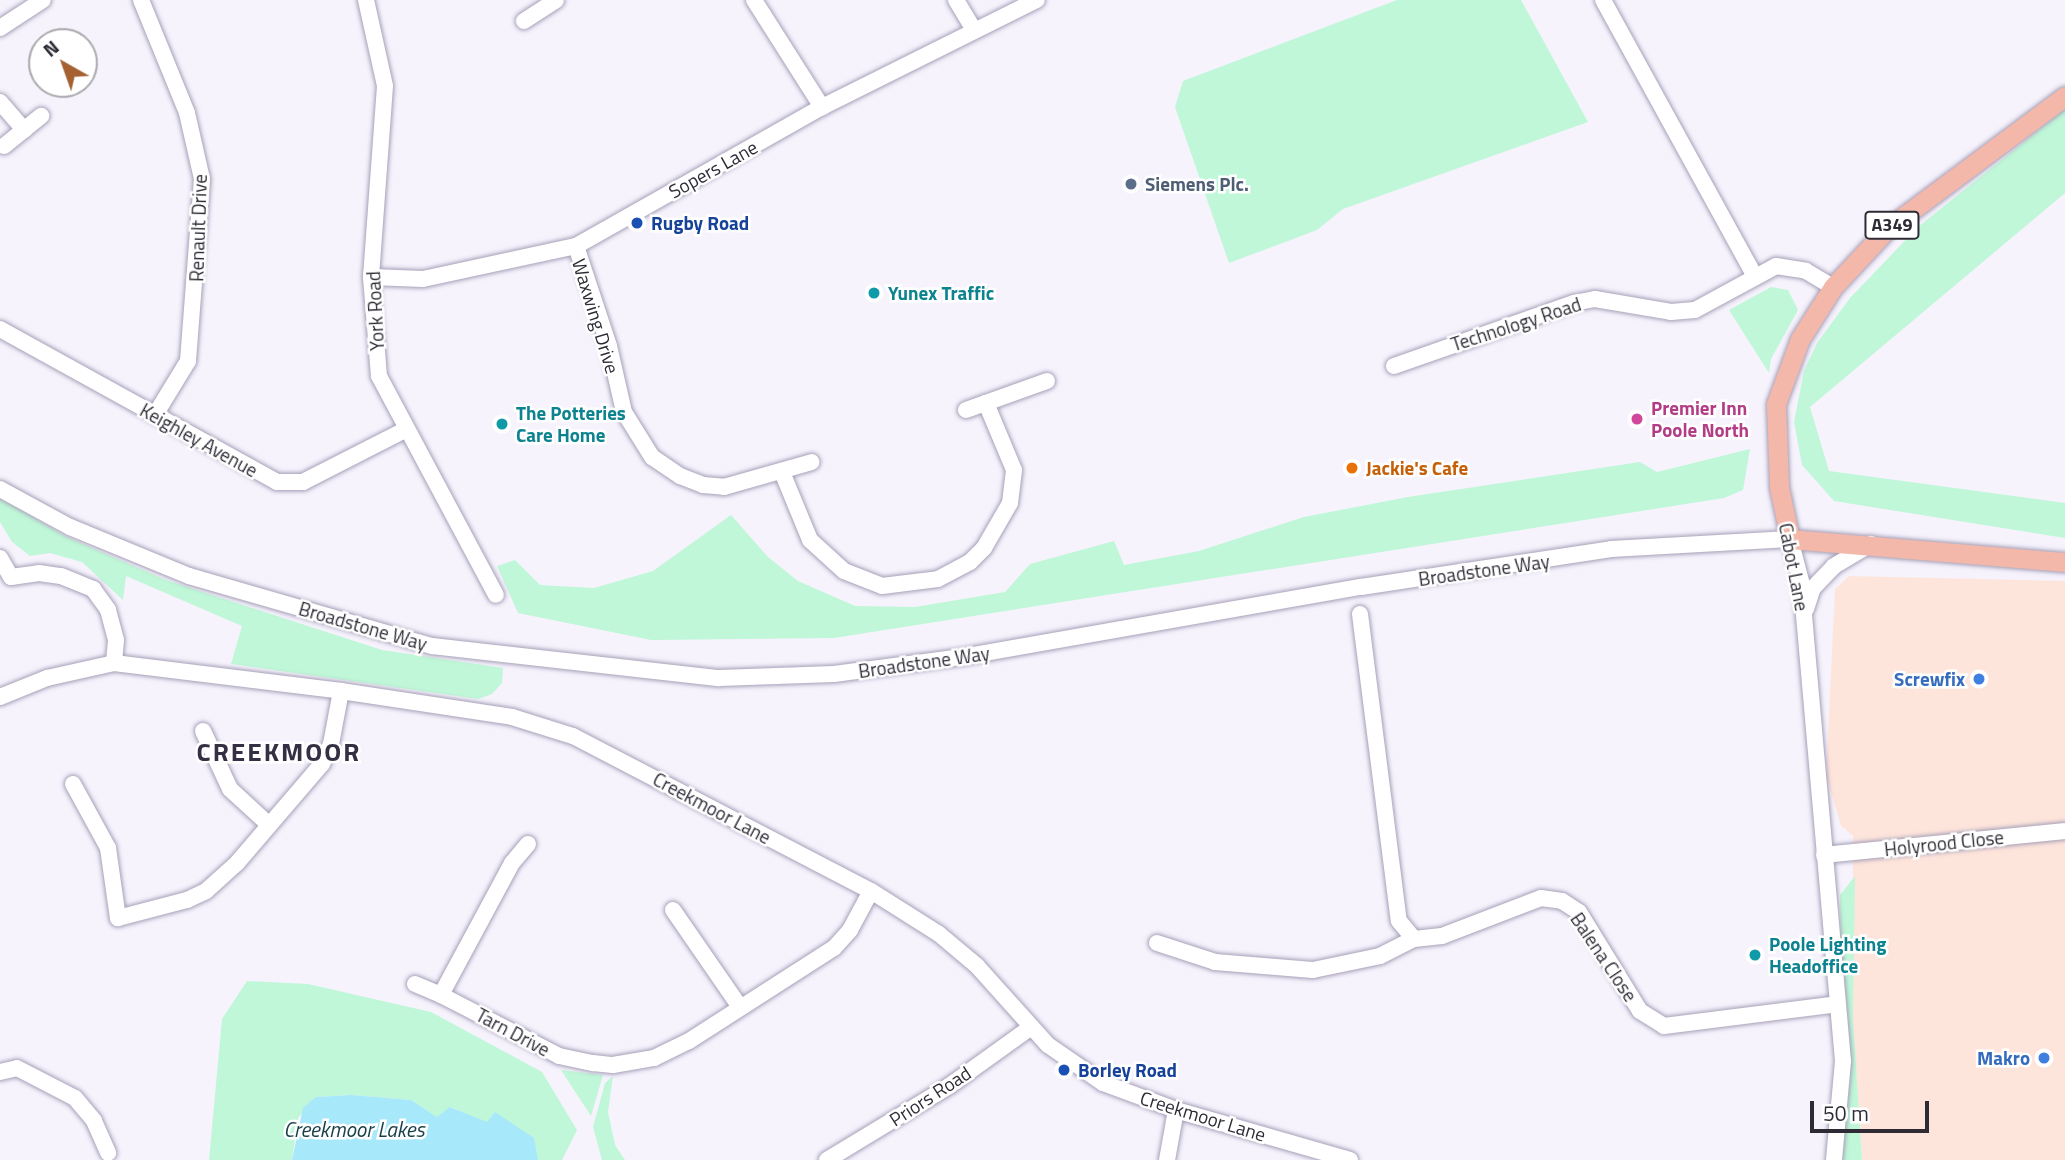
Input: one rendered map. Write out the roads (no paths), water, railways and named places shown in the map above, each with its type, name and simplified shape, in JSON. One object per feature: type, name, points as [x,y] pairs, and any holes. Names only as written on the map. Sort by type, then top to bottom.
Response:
[{"type":"main road","name":"Cabot Lane","points":[[1790,539],[1779,487],[1776,404],[1800,339],[1833,287],[1888,228],[2065,96]]},
{"type":"main road","name":"Broadstone Way","points":[[1790,539],[2065,562]]},
{"type":"street","points":[[0,28],[43,0]]},
{"type":"street","name":"Renault Drive","points":[[141,0],[187,113],[202,179],[188,361],[155,415]]},
{"type":"street","name":"York Road","points":[[366,0],[385,86],[371,277],[379,376],[405,430],[496,596]]},
{"type":"street","points":[[524,21],[556,0]]},
{"type":"street","points":[[754,0],[822,107]]},
{"type":"street","points":[[956,0],[974,30]]},
{"type":"street","name":"Sopers Lane","points":[[371,277],[423,279],[576,246],[822,107],[1037,0]]},
{"type":"street","points":[[1603,0],[1754,275]]},
{"type":"street","points":[[0,102],[24,130]]},
{"type":"street","points":[[4,146],[41,116]]},
{"type":"street","name":"Waxwing Drive","points":[[576,246],[609,346],[624,412],[652,457],[703,485],[724,487],[812,462]]},
{"type":"street","name":"Technology Road","points":[[1394,366],[1574,303],[1595,299],[1671,312],[1695,310],[1754,275],[1776,266],[1791,266],[1833,287]]},
{"type":"street","name":"Keighley Avenue","points":[[0,329],[277,482],[303,482],[405,430]]},
{"type":"street","points":[[966,410],[1047,381]]},
{"type":"street","points":[[782,472],[810,540],[844,571],[882,586],[938,579],[970,562],[984,548],[1010,503],[1014,470],[986,403]]},
{"type":"street","name":"Broadstone Way","points":[[0,489],[71,527],[189,576],[432,646],[719,678],[834,674],[962,657],[1361,587],[1611,550],[1790,539]]},
{"type":"street","name":"Cabot Lane","points":[[1790,539],[1804,615],[1843,1061],[1834,1160]]},
{"type":"street","points":[[1804,615],[1813,588],[1834,566],[1871,544]]},
{"type":"street","points":[[0,558],[5,580],[39,573],[61,576],[93,589],[108,610],[116,640],[114,663]]},
{"type":"street","points":[[1360,614],[1399,921],[1414,939]]},
{"type":"street","name":"Creekmoor Lane","points":[[0,697],[47,678],[114,663],[341,691],[512,717],[573,736],[872,891],[949,942],[977,966],[1031,1027],[1068,1062],[1103,1083],[1176,1110],[1350,1160]]},
{"type":"street","points":[[118,918],[206,891],[237,863],[322,764],[331,744],[341,691]]},
{"type":"street","points":[[203,732],[230,789],[268,824]]},
{"type":"street","points":[[73,783],[108,848],[120,936]]},
{"type":"street","name":"Holyrood Close","points":[[1824,855],[2065,831]]},
{"type":"street","points":[[441,995],[512,863],[528,844]]},
{"type":"street","name":"Tarn Drive","points":[[415,985],[441,995],[559,1056],[613,1065],[654,1058],[834,948],[850,930],[872,891]]},
{"type":"street","name":"Balena Close","points":[[1157,943],[1215,962],[1313,970],[1380,956],[1414,939],[1442,936],[1541,898],[1562,901],[1579,912],[1640,1011],[1664,1026],[1837,1004]]},
{"type":"street","points":[[673,910],[740,1007]]},
{"type":"street","name":"Priors Road","points":[[827,1160],[948,1086],[1031,1027]]},
{"type":"street","points":[[0,1072],[17,1068],[75,1098],[94,1121],[108,1153]]},
{"type":"street","points":[[1167,1160],[1176,1110]]},
{"type":"water","name":"Creekmoor Lakes","points":[[351,1095],[411,1100],[437,1117],[450,1107],[487,1122],[495,1112],[534,1138],[538,1160],[292,1160],[303,1108],[316,1097]]},
{"type":"place","name":"Siemens Plc.","points":[[1131,184]]},
{"type":"place","name":"Rugby Road","points":[[637,223]]},
{"type":"place","name":"Yunex Traffic","points":[[874,293]]},
{"type":"place","name":"Premier Inn Poole North","points":[[1637,419]]},
{"type":"place","name":"The Potteries Care Home","points":[[502,424]]},
{"type":"place","name":"Jackie's Cafe","points":[[1352,468]]},
{"type":"place","name":"Screwfix","points":[[1979,679]]},
{"type":"place","name":"Poole Lighting Headoffice","points":[[1755,955]]},
{"type":"place","name":"Makro","points":[[2044,1058]]},
{"type":"place","name":"Borley Road","points":[[1064,1070]]},
{"type":"district","name":"CREEKMOOR","points":[[279,752]]}]
